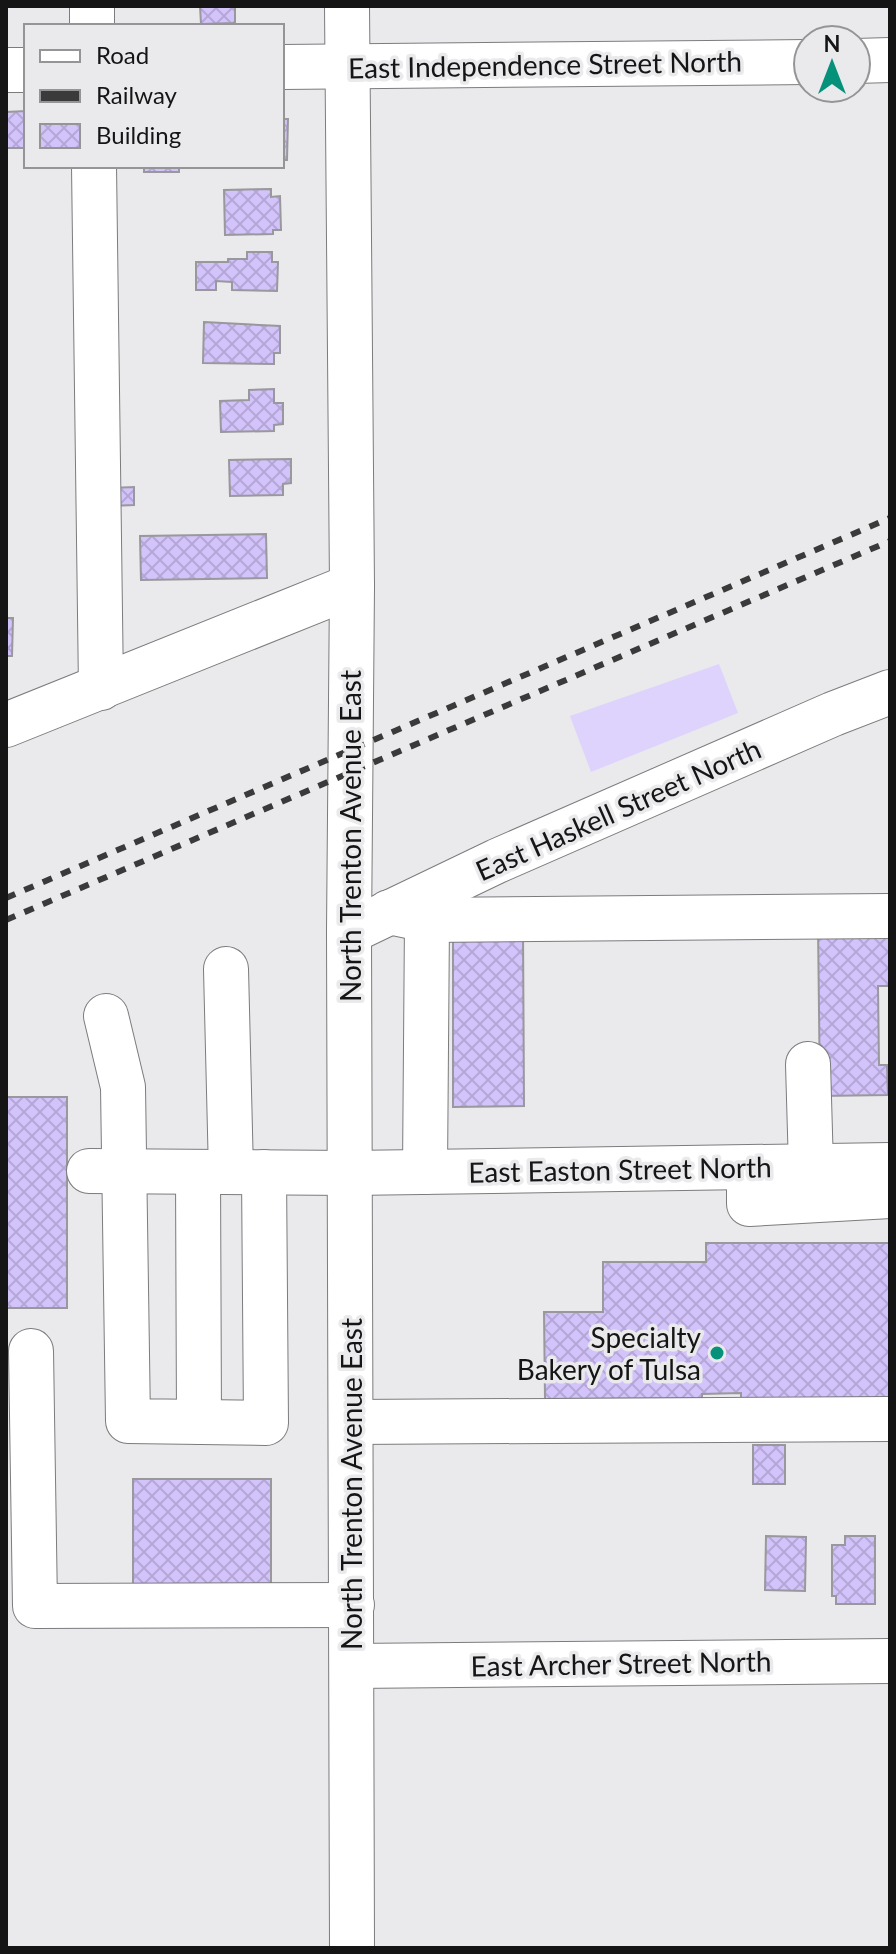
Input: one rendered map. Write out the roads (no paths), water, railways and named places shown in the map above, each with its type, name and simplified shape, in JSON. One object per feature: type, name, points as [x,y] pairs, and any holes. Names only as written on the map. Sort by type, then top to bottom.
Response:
[{"type":"street","name":"North Trenton Avenue East","points":[[347,6],[352,586],[349,932],[352,1948]]},
{"type":"street","name":"East Independence Street North","points":[[284,67],[792,62]]},
{"type":"street","points":[[94,168],[101,688]]},
{"type":"street","points":[[6,725],[352,586]]},
{"type":"street","name":"East Haskell Street North","points":[[349,932],[408,916],[585,823],[890,692]]},
{"type":"street","points":[[425,1172],[408,916],[890,916]]},
{"type":"street","points":[[106,1016],[123,1087],[107,1171],[128,1421],[266,1423],[231,1172],[226,969]]},
{"type":"street","points":[[808,1064],[811,1167]]},
{"type":"street","name":"East Easton Street North","points":[[107,1171],[350,1173],[890,1165]]},
{"type":"street","points":[[749,1168],[749,1204],[890,1196]]},
{"type":"street","points":[[199,1422],[231,1172]]},
{"type":"street","points":[[31,1351],[35,1606],[352,1605]]},
{"type":"street","points":[[351,1422],[890,1419]]},
{"type":"street","name":"East Archer Street North","points":[[352,1666],[890,1661]]},
{"type":"railway","points":[[6,898],[890,518]]},
{"type":"railway","points":[[6,920],[890,541]]},
{"type":"place","name":"Specialty Bakery of Tulsa","points":[[717,1353]]}]
